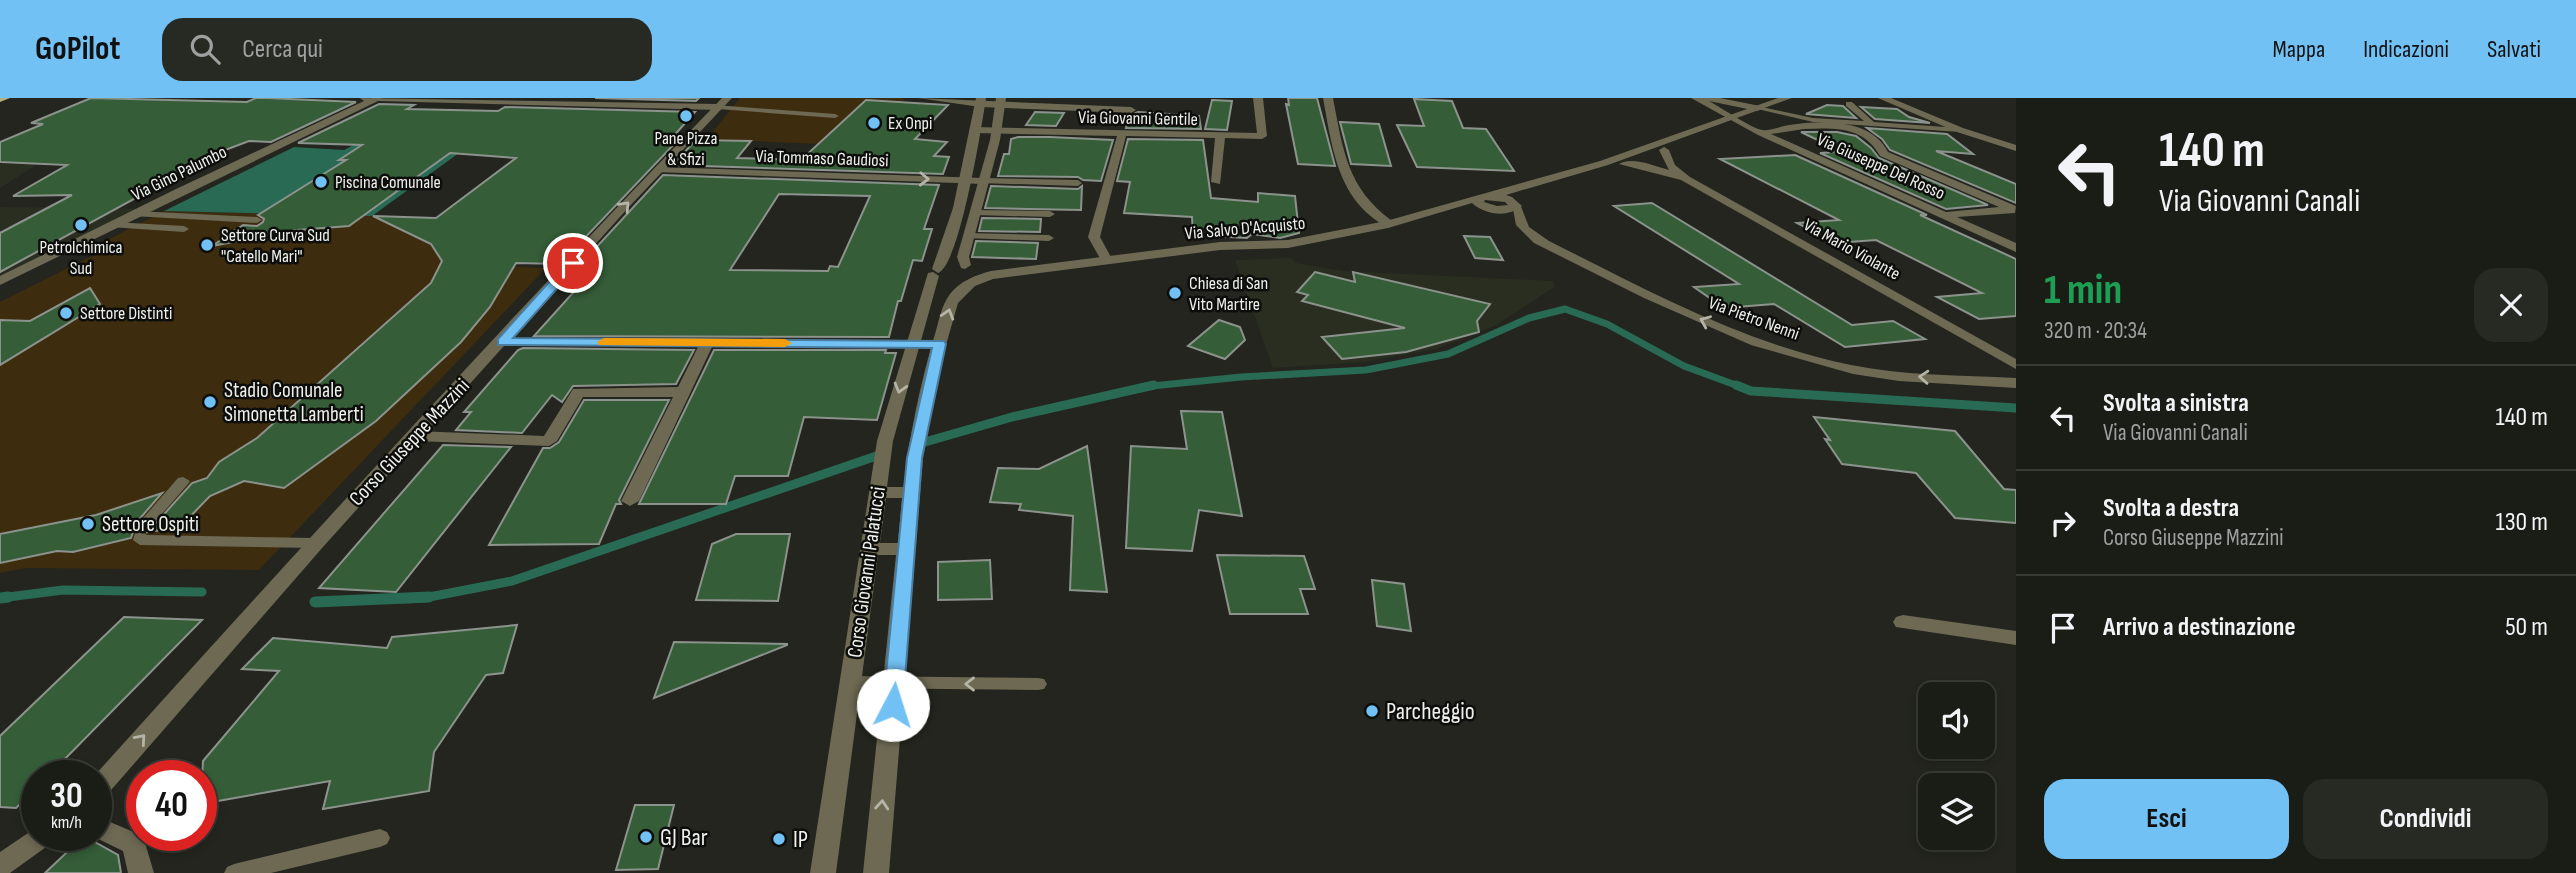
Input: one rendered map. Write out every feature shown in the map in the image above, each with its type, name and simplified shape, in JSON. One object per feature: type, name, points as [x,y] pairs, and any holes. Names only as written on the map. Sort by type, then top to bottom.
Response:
[{"type":"main road","points":[[0,99],[5,98]]},
{"type":"street","points":[[352,98],[723,103]]},
{"type":"street","name":"Via Gino Palumbo","points":[[0,281],[376,98]]},
{"type":"street","points":[[923,98],[1131,110]]},
{"type":"street","name":"Via Giovanni Gentile","points":[[974,130],[1262,136],[1258,98]]},
{"type":"street","points":[[1328,98],[1343,174],[1373,214],[1388,223]]},
{"type":"street","name":"Via Giuseppe Del Rosso","points":[[1696,98],[1762,133],[2016,248]]},
{"type":"street","points":[[1705,98],[1758,108]]},
{"type":"street","points":[[1485,200],[1604,163],[1785,98]]},
{"type":"street","points":[[1883,98],[1960,130],[2016,148]]},
{"type":"street","name":"Corso Giovanni Palatucci","points":[[823,873],[885,441],[936,272],[947,248],[980,101]]},
{"type":"street","points":[[969,266],[936,272],[946,284],[970,283],[980,276],[979,271],[969,266],[963,257],[996,131],[1000,101]]},
{"type":"street","name":"Corso Giuseppe Mazzini","points":[[112,772],[281,581],[723,103]]},
{"type":"street","points":[[1485,200],[1507,210],[1540,190],[1664,150],[1722,126],[1731,118]]},
{"type":"street","points":[[1762,133],[1789,126],[1848,128],[1876,140],[1884,154],[2015,210],[1947,215]]},
{"type":"street","points":[[1106,260],[1094,237],[1122,134]]},
{"type":"street","points":[[1216,182],[1220,136]]},
{"type":"street","name":"Via Mario Violante","points":[[1664,150],[1670,166],[1686,179],[2016,363]]},
{"type":"street","name":"Via Mario Violante","points":[[1624,164],[1642,166],[1686,179]]},
{"type":"street","name":"Via Tommaso Gaudiosi","points":[[659,170],[983,181]]},
{"type":"street","name":"Via Salvo D'Acquisto","points":[[970,283],[990,275],[1047,266],[1220,246],[1288,244],[1485,200]]},
{"type":"street","name":"Via Pietro Nenni","points":[[1516,206],[1518,223],[1532,237],[1720,327],[1843,368],[1896,375],[2016,383]]},
{"type":"street","name":"Via Salvo D'Acquisto","points":[[969,266],[1047,266]]},
{"type":"street","name":"Corso Giovanni Palatucci","points":[[876,873],[915,458],[939,344],[951,303],[970,283]]},
{"type":"street","points":[[502,342],[939,344]]},
{"type":"street","points":[[630,501],[707,343]]},
{"type":"street","points":[[1993,381],[1999,377],[2003,365],[1998,354]]},
{"type":"street","points":[[415,436],[549,440],[578,392],[683,392]]},
{"type":"street","points":[[878,485],[912,492]]},
{"type":"street","points":[[869,549],[906,549]]},
{"type":"street","points":[[1903,622],[2016,638]]},
{"type":"street","points":[[112,834],[134,844],[141,873]]},
{"type":"street","points":[[0,866],[21,851]]},
{"type":"lane","points":[[723,103],[835,116]]},
{"type":"lane","points":[[1849,104],[1872,124]]},
{"type":"lane","points":[[1758,108],[1812,120],[1960,130]]},
{"type":"lane","points":[[1904,126],[1918,137]]},
{"type":"lane","points":[[983,181],[1078,183]]},
{"type":"lane","points":[[974,212],[1050,214]]},
{"type":"lane","points":[[136,214],[257,220]]},
{"type":"lane","points":[[113,225],[184,229]]},
{"type":"lane","points":[[968,236],[1049,238]]},
{"type":"lane","points":[[183,481],[142,531],[140,540],[316,543]]},
{"type":"lane","points":[[850,682],[1038,684]]},
{"type":"lane","points":[[234,873],[380,838]]},
{"type":"shaded area","points":[[740,98],[903,98],[904,101],[866,100],[818,144],[707,139]]},
{"type":"shaded area","name":"Piscina Comunale","points":[[367,138],[459,153],[372,216],[164,211],[294,147],[344,150]]},
{"type":"shaded area","points":[[0,164],[38,164],[0,188]]},
{"type":"shaded area","points":[[0,207],[158,209],[0,283]]},
{"type":"shaded area","name":"Stadio Comunale Simonetta Lamberti","points":[[164,211],[435,218],[492,266],[546,268],[259,570],[25,568],[0,573],[0,302],[110,247],[98,245]]},
{"type":"shaded area","points":[[1291,258],[1296,263],[1343,271],[1553,281],[1555,287],[1494,326],[1436,349],[1363,362],[1273,368],[1235,260]]},
{"type":"building","points":[[91,98],[247,102],[256,98],[268,98],[356,102],[271,142],[249,141],[220,152],[0,272],[0,233],[72,195],[13,196],[67,165],[0,162],[0,142],[43,124],[31,123]]},
{"type":"building","points":[[595,98],[699,98],[696,101]]},
{"type":"building","points":[[1288,98],[1317,98],[1335,166],[1298,164],[1286,104],[1289,105]]},
{"type":"building","points":[[1414,99],[1452,101],[1463,128],[1486,129],[1514,171],[1417,167],[1397,125],[1424,126]]},
{"type":"building","points":[[866,100],[948,105],[915,139],[947,142],[934,156],[949,157],[943,174],[672,165],[696,140],[751,141],[737,158],[801,160]]},
{"type":"building","points":[[1212,100],[1232,101],[1227,130],[1205,129]]},
{"type":"building","points":[[379,104],[414,105],[407,109],[498,111],[505,107],[695,112],[671,139],[679,139],[560,264],[516,263],[490,307],[461,342],[376,421],[284,488],[244,481],[210,496],[180,527],[148,532],[192,483],[207,478],[219,462],[257,438],[431,283],[442,261],[431,244],[373,216],[436,218],[516,158],[450,153],[349,226],[297,230],[212,246],[243,225],[257,226],[263,222],[264,219],[258,215],[346,160],[339,160],[362,145],[298,143]]},
{"type":"building","points":[[1827,105],[1843,106],[1856,118],[1806,114]]},
{"type":"building","points":[[1861,107],[1897,109],[1909,117],[1930,123],[1875,119]]},
{"type":"building","points":[[1035,112],[1064,113],[1056,126],[1026,125]]},
{"type":"building","points":[[1138,112],[1199,116],[1201,129],[1126,128],[1129,116]]},
{"type":"building","points":[[1340,122],[1379,124],[1391,166],[1351,164]]},
{"type":"building","points":[[1867,128],[1947,134],[1973,154],[1936,151],[2016,184],[2016,203],[1890,150],[1882,139]]},
{"type":"building","points":[[1801,132],[1837,132],[1856,136],[1879,158],[1988,205],[1946,209],[1820,153],[1835,152],[1819,145],[1828,145]]},
{"type":"building","points":[[1011,139],[1113,140],[1101,181],[1078,177],[998,176],[1004,154],[1009,154]]},
{"type":"building","points":[[1128,139],[1203,140],[1211,198],[1258,202],[1258,193],[1295,196],[1299,233],[1280,238],[1252,234],[1247,238],[1193,235],[1192,217],[1124,213],[1130,182],[1117,181]]},
{"type":"building","points":[[1795,155],[2016,259],[2016,316],[1979,319],[1937,297],[1982,293],[1876,240],[1835,243],[1797,223],[1839,220],[1720,159]]},
{"type":"building","points":[[663,175],[939,185],[924,229],[932,229],[922,261],[913,260],[901,301],[898,301],[889,337],[534,336],[598,265],[580,265]],"holes":[[[779,194],[870,196],[838,267],[830,266],[828,271],[730,270]]]},
{"type":"building","points":[[991,186],[1078,189],[1082,186],[1081,210],[985,208]]},
{"type":"building","points":[[1652,203],[1852,325],[1893,321],[1925,339],[1845,347],[1774,304],[1724,308],[1694,287],[1739,284],[1614,206]]},
{"type":"building","points":[[982,218],[1041,219],[1040,232],[979,231]]},
{"type":"building","points":[[1464,236],[1490,237],[1503,260],[1475,258]]},
{"type":"building","points":[[976,241],[1038,243],[1036,259],[972,257]]},
{"type":"building","points":[[1315,272],[1355,282],[1353,272],[1490,304],[1477,321],[1479,332],[1406,352],[1342,359],[1322,337],[1405,328],[1302,301],[1308,295],[1297,292]]},
{"type":"building","name":"Settore Distinti","points":[[90,288],[100,304],[0,365],[0,320],[30,321]]},
{"type":"building","points":[[1219,320],[1240,327],[1245,340],[1225,359],[1188,346]]},
{"type":"building","points":[[518,350],[694,350],[676,384],[573,386],[562,402],[552,395],[522,433],[456,430],[471,412],[464,412]]},
{"type":"building","points":[[714,350],[886,350],[885,353],[896,353],[877,420],[804,417],[788,476],[735,476],[726,504],[639,504]]},
{"type":"building","points":[[584,400],[669,400],[619,500],[621,504],[616,504],[599,544],[489,545],[543,448],[550,448],[559,442]]},
{"type":"building","points":[[1181,411],[1222,412],[1242,516],[1199,510],[1192,551],[1126,548],[1131,446],[1187,449]]},
{"type":"building","points":[[1814,417],[1955,431],[2004,489],[2016,490],[2016,523],[1955,518],[1916,473],[1842,464]]},
{"type":"building","points":[[443,445],[511,447],[396,592],[319,588]]},
{"type":"building","points":[[1087,446],[1107,592],[1070,590],[1073,516],[1019,510],[1021,504],[990,502],[998,468],[1039,469]]},
{"type":"building","name":"Settore Ospiti","points":[[162,493],[136,523],[131,538],[73,552],[57,551],[0,563],[0,534],[96,515]]},
{"type":"building","points":[[736,534],[790,534],[778,601],[696,600],[712,544]]},
{"type":"building","points":[[1217,555],[1304,556],[1315,589],[1300,589],[1308,614],[1230,614]]},
{"type":"building","points":[[990,560],[992,599],[938,600],[938,562]]},
{"type":"building","points":[[1372,580],[1404,584],[1411,631],[1377,626]]},
{"type":"building","points":[[124,617],[202,620],[64,760],[21,760],[21,803],[16,808],[0,807],[0,736]]},
{"type":"building","points":[[517,625],[503,673],[486,675],[434,752],[429,791],[323,809],[330,781],[217,801],[217,760],[204,760],[279,671],[242,669],[273,638],[387,648],[392,637]]},
{"type":"building","points":[[674,642],[787,644],[787,645],[654,698]]},
{"type":"building","name":"GJ Bar","points":[[635,805],[674,805],[658,869],[616,870]]},
{"type":"building","points":[[68,851],[111,851],[118,855],[121,873],[45,873]]},
{"type":"waterway","points":[[1148,386],[1241,377],[1366,370],[1448,354],[1529,318],[1565,309],[1607,324],[1684,366],[1741,387]]},
{"type":"waterway","points":[[1148,386],[1154,385]]},
{"type":"waterway","points":[[1736,385],[1741,387]]},
{"type":"waterway","points":[[918,444],[1012,417],[1148,386]]},
{"type":"waterway","points":[[1142,387],[1148,386]]},
{"type":"waterway","points":[[1741,387],[1751,391],[2016,408]]},
{"type":"waterway","points":[[402,599],[424,598],[512,581],[885,453]]},
{"type":"waterway","points":[[8,597],[0,598],[63,590],[202,592]]},
{"type":"waterway","points":[[315,602],[429,597]]},
{"type":"slow traffic","points":[[604,342],[785,343]]},
{"type":"place","name":"Pane Pizza & Sfizi","points":[[686,116]]},
{"type":"place","name":"Ex Onpi","points":[[874,123]]},
{"type":"place","name":"Piscina Comunale","points":[[321,182]]},
{"type":"place","name":"Petrolchimica Sud","points":[[81,225]]},
{"type":"place","name":"Settore Curva Sud \"Catello Mari\"","points":[[207,245]]},
{"type":"place","name":"Chiesa di San Vito Martire","points":[[1175,293]]},
{"type":"place","name":"Settore Distinti","points":[[66,313]]},
{"type":"place","name":"Stadio Comunale Simonetta Lamberti","points":[[210,402]]},
{"type":"place","name":"Settore Ospiti","points":[[88,524]]},
{"type":"place","name":"Parcheggio","points":[[1372,711]]},
{"type":"place","name":"GJ Bar","points":[[646,837]]},
{"type":"place","name":"IP","points":[[779,839]]},
{"type":"route","points":[[573,263],[502,342],[939,344],[915,458],[893,705]]}]
